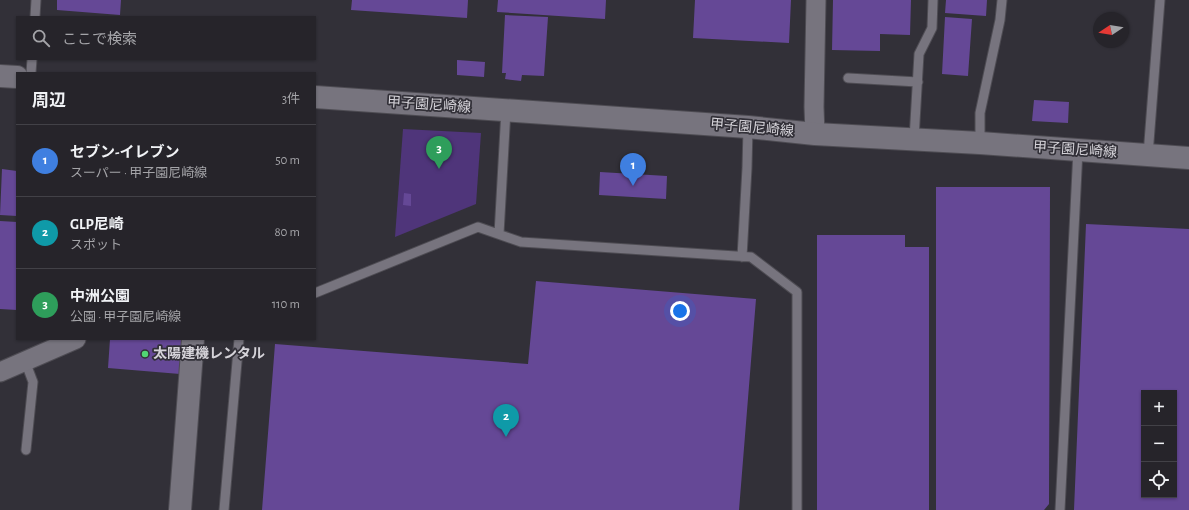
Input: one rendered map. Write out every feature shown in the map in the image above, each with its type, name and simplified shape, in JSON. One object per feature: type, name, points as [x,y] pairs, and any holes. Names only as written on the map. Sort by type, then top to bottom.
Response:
[{"type":"main road","points":[[0,76],[16,77]]},
{"type":"main road","name":"甲子園尼崎線","points":[[316,97],[748,127],[815,134],[980,143],[1189,158]]},
{"type":"main road","points":[[180,510],[193,340]]},
{"type":"street","points":[[815,134],[814,107],[816,0]]},
{"type":"street","points":[[0,372],[74,340]]},
{"type":"lane","points":[[35,16],[36,0]]},
{"type":"lane","points":[[914,139],[919,54],[932,28],[933,0]]},
{"type":"lane","points":[[980,143],[980,113],[1000,20],[1002,0]]},
{"type":"lane","points":[[1148,155],[1160,0]]},
{"type":"lane","points":[[32,60],[32,72]]},
{"type":"lane","points":[[848,78],[918,82]]},
{"type":"lane","points":[[499,234],[506,110]]},
{"type":"lane","points":[[742,257],[748,127]]},
{"type":"lane","points":[[1060,510],[1078,150]]},
{"type":"lane","points":[[316,293],[478,227],[521,242],[751,257],[798,292],[797,510]]},
{"type":"lane","points":[[224,510],[239,340]]},
{"type":"lane","points":[[26,361],[33,382],[26,450]]},
{"type":"shaded area","points":[[403,129],[481,133],[476,204],[395,237]]},
{"type":"building","points":[[57,0],[121,0],[120,15],[57,10]]},
{"type":"building","points":[[352,0],[468,0],[467,18],[351,10]]},
{"type":"building","points":[[498,0],[606,0],[605,19],[497,12]]},
{"type":"building","points":[[695,0],[791,0],[789,43],[693,38]]},
{"type":"building","points":[[833,0],[911,0],[910,35],[880,34],[880,51],[832,50]]},
{"type":"building","points":[[946,0],[987,0],[986,16],[945,13]]},
{"type":"building","points":[[505,15],[548,17],[544,76],[522,75],[521,81],[505,79],[506,73],[502,73]]},
{"type":"building","points":[[945,17],[972,19],[968,76],[942,74]]},
{"type":"building","points":[[457,60],[485,62],[484,77],[457,75]]},
{"type":"building","points":[[1034,100],[1069,102],[1068,123],[1032,121]]},
{"type":"building","points":[[2,169],[16,171],[16,216],[0,215]]},
{"type":"building","points":[[600,172],[667,176],[666,199],[599,195]]},
{"type":"building","points":[[936,187],[1050,187],[1049,504],[1044,510],[936,510]]},
{"type":"building","points":[[404,193],[411,194],[411,206],[403,205]]},
{"type":"building","points":[[0,221],[16,222],[16,310],[0,309]]},
{"type":"building","points":[[1086,224],[1189,229],[1189,510],[1074,510]]},
{"type":"building","points":[[817,235],[905,235],[905,247],[929,247],[929,510],[817,510]]},
{"type":"building","points":[[536,281],[756,299],[739,510],[262,510],[275,344],[528,364]]},
{"type":"building","name":"太陽建機レンタル","points":[[110,340],[183,340],[180,374],[108,368]]},
{"type":"place","name":"中洲公園","points":[[439,169]]},
{"type":"place","name":"セブン-イレブン","points":[[633,186]]},
{"type":"place","name":"太陽建機レンタル","points":[[145,354]]},
{"type":"place","name":"GLP尼崎","points":[[506,437]]}]
